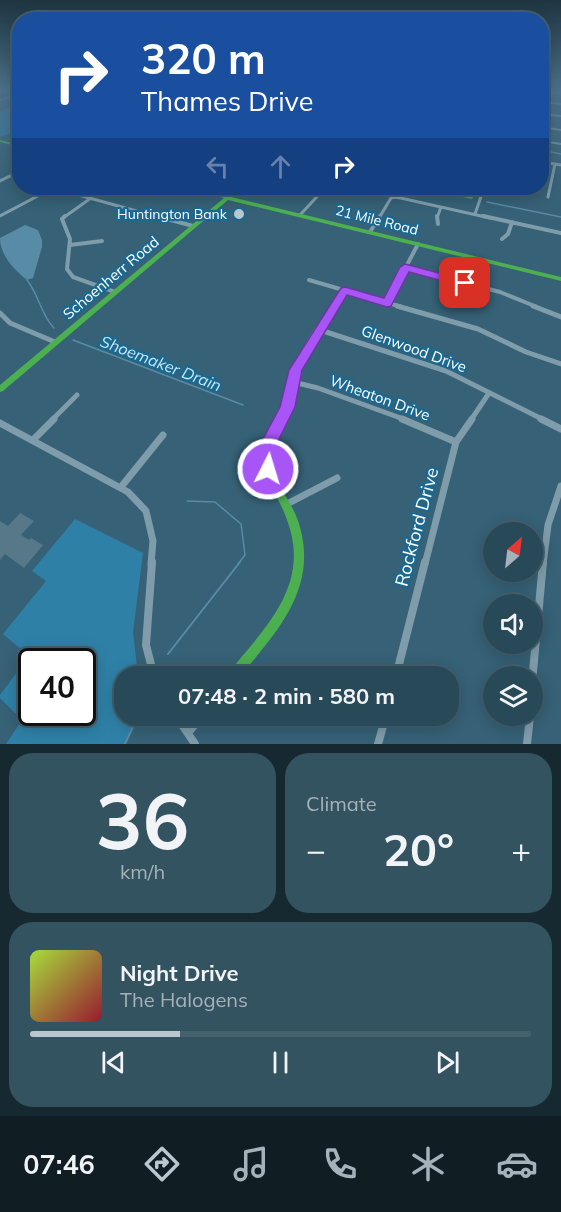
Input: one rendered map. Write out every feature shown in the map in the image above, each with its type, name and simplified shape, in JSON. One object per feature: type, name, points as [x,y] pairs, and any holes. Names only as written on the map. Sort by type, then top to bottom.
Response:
[{"type":"street","points":[[549,163],[561,165]]},
{"type":"street","points":[[549,191],[555,164]]},
{"type":"street","points":[[0,216],[40,195]]},
{"type":"street","points":[[80,195],[193,226]]},
{"type":"street","name":"21 Mile Road","points":[[215,195],[561,279]]},
{"type":"street","name":"Schoenherr Road","points":[[0,389],[231,195]]},
{"type":"street","points":[[300,215],[319,195]]},
{"type":"street","points":[[475,214],[482,195]]},
{"type":"street","points":[[370,232],[391,198],[396,197],[561,233]]},
{"type":"street","points":[[91,198],[62,219],[70,235],[67,266],[69,274],[115,292]]},
{"type":"street","points":[[438,224],[437,217],[441,207]]},
{"type":"street","points":[[502,239],[508,234],[512,222]]},
{"type":"street","points":[[70,245],[102,241]]},
{"type":"street","points":[[387,303],[417,244]]},
{"type":"street","points":[[405,267],[500,292],[561,317]]},
{"type":"street","points":[[309,280],[478,329],[526,352],[561,364]]},
{"type":"street","points":[[241,666],[284,611],[300,578],[302,544],[271,478],[268,452],[270,441],[287,407],[299,362],[345,291]]},
{"type":"street","points":[[0,313],[10,323],[56,342]]},
{"type":"street","name":"Glenwood Drive","points":[[320,330],[431,365],[561,429]]},
{"type":"street","name":"Wheaton Drive","points":[[293,382],[318,388],[411,422],[456,442]]},
{"type":"street","name":"Rockford Drive","points":[[399,666],[456,442],[489,393]]},
{"type":"street","points":[[33,440],[77,394]]},
{"type":"street","points":[[0,423],[121,488],[143,506],[151,523],[153,553],[146,634],[151,666]]},
{"type":"street","points":[[121,488],[163,435]]},
{"type":"street","points":[[285,505],[337,478]]},
{"type":"street","points":[[534,666],[544,547],[558,504],[561,486]]},
{"type":"street","points":[[183,726],[195,744]]},
{"type":"street","points":[[188,733],[194,726]]},
{"type":"street","points":[[378,744],[383,726]]},
{"type":"street","points":[[527,744],[529,726]]},
{"type":"shaded area","points":[[0,125],[12,125],[12,132],[0,137]]},
{"type":"shaded area","points":[[25,225],[38,230],[42,240],[33,278],[27,280],[9,262],[2,250],[0,238]]},
{"type":"shaded area","points":[[75,519],[143,553],[133,632],[137,666],[114,666],[114,726],[133,726],[125,744],[6,744],[18,726],[96,726],[96,648],[20,648],[3,634],[46,581],[32,571]]},
{"type":"shaded area","points":[[18,671],[18,716],[0,698]]},
{"type":"building","points":[[20,513],[34,521],[21,535],[43,545],[24,568],[5,554],[0,560],[0,521],[8,526]]},
{"type":"waterway","points":[[549,151],[561,154]]},
{"type":"waterway","points":[[456,195],[472,198]]},
{"type":"waterway","points":[[487,202],[561,217]]},
{"type":"waterway","name":"Shoemaker Drain","points":[[27,280],[54,328]]},
{"type":"waterway","name":"Shoemaker Drain","points":[[73,340],[243,405]]},
{"type":"waterway","name":"Shoemaker Drain","points":[[187,501],[215,502],[241,524],[245,555],[238,564]]},
{"type":"waterway","name":"Shoemaker Drain","points":[[168,654],[240,562]]},
{"type":"waterway","name":"Shoemaker Drain","points":[[125,744],[133,726]]},
{"type":"traffic: fast","points":[[0,141],[12,144]]},
{"type":"traffic: fast","points":[[216,195],[561,279]]},
{"type":"traffic: fast","points":[[0,389],[231,195]]},
{"type":"traffic: fast","points":[[241,666],[276,623],[287,605],[295,585],[299,565],[299,543],[292,519],[270,473],[269,449],[287,409],[301,358],[318,328],[345,291]]},
{"type":"place","name":"Huntington Bank","points":[[239,214]]},
{"type":"route","points":[[268,469],[270,441],[287,407],[299,362],[345,291],[387,303],[405,267],[465,283]]}]
